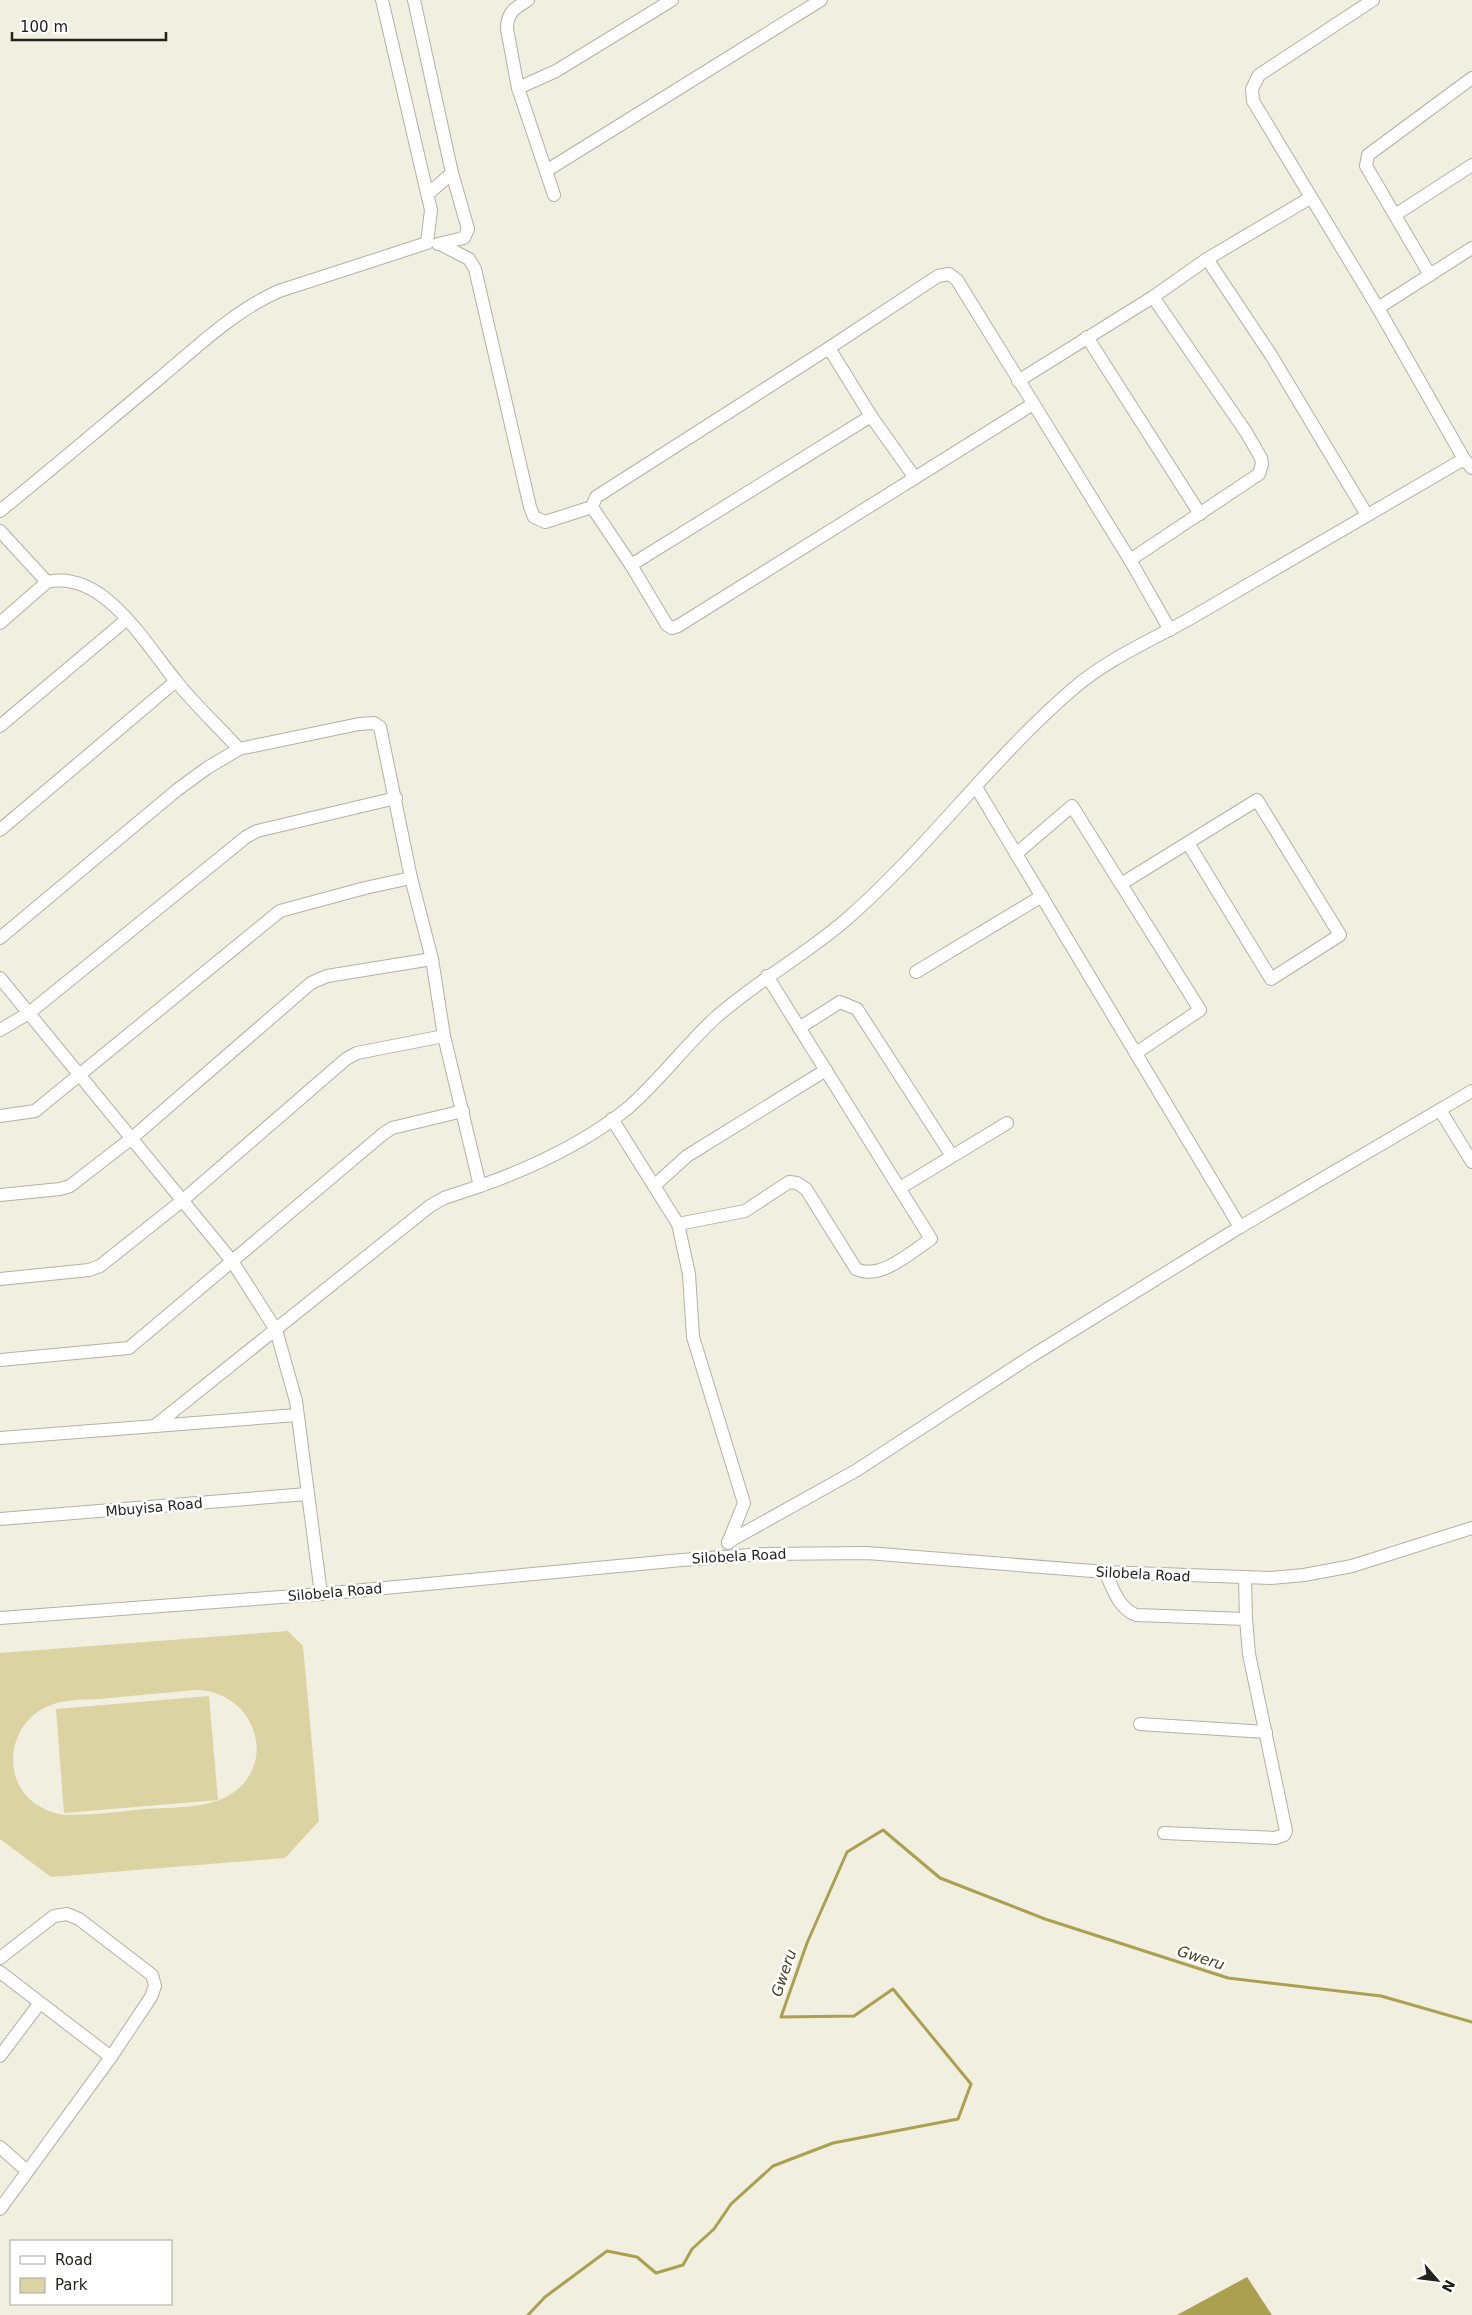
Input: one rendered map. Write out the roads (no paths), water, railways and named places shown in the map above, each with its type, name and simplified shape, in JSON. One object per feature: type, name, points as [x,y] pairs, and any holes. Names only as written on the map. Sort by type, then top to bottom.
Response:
[{"type":"street","points":[[382,0],[431,210],[427,243]]},
{"type":"street","points":[[414,0],[452,173],[468,229],[464,238],[442,245]]},
{"type":"street","points":[[528,0],[511,11],[507,19],[518,88],[554,195]]},
{"type":"street","points":[[518,88],[556,71],[672,0]]},
{"type":"street","points":[[546,171],[821,0]]},
{"type":"street","points":[[156,1425],[430,1206],[444,1198],[515,1174],[548,1158],[629,1107],[716,1018],[767,976],[848,919],[1036,724],[1075,687],[1120,656],[1170,630],[1367,515],[1468,464],[1378,308],[1253,101],[1252,89],[1259,75],[1373,0]]},
{"type":"street","points":[[1430,275],[1366,166],[1368,155],[1472,78]]},
{"type":"street","points":[[1395,215],[1472,165]]},
{"type":"street","points":[[428,194],[452,173]]},
{"type":"street","points":[[1018,381],[1153,297],[1207,259],[1310,198]]},
{"type":"street","points":[[0,511],[249,306],[279,291],[427,243],[442,245],[469,259],[475,270],[530,507],[534,517],[545,522],[592,507]]},
{"type":"street","points":[[1378,308],[1472,248]]},
{"type":"street","points":[[1207,259],[1271,355],[1367,515]]},
{"type":"street","points":[[592,507],[596,497],[938,276],[948,274],[957,280],[1130,560],[1170,630]]},
{"type":"street","points":[[1130,560],[1259,474],[1262,464],[1246,432],[1153,297]]},
{"type":"street","points":[[1087,337],[1200,514]]},
{"type":"street","points":[[829,348],[871,416],[915,478]]},
{"type":"street","points":[[592,507],[632,565],[667,625],[672,628],[1032,404]]},
{"type":"street","points":[[632,565],[871,416]]},
{"type":"street","points":[[0,530],[47,582]]},
{"type":"street","points":[[0,623],[47,582],[64,580],[85,585],[102,596],[126,620],[154,652],[176,682],[238,749]]},
{"type":"street","points":[[0,726],[126,620]]},
{"type":"street","points":[[0,830],[176,682]]},
{"type":"street","points":[[0,938],[177,790],[206,768],[238,749],[359,724],[374,723],[380,727],[411,878],[432,959],[444,1036],[480,1186]]},
{"type":"street","points":[[976,787],[1240,1227]]},
{"type":"street","points":[[0,1030],[28,1013],[246,836],[257,831],[396,798]]},
{"type":"street","points":[[1121,884],[1258,800],[1340,935],[1271,979],[1188,844]]},
{"type":"street","points":[[1016,854],[1072,806],[1200,1010],[1136,1053]]},
{"type":"street","points":[[0,1116],[33,1112],[81,1076],[280,911],[365,888],[411,878]]},
{"type":"street","points":[[916,972],[1042,896]]},
{"type":"street","points":[[0,1195],[65,1188],[132,1138],[311,983],[327,976],[432,959]]},
{"type":"street","points":[[678,1224],[724,1217],[745,1211],[789,1182],[797,1183],[806,1189],[856,1269],[865,1274],[878,1272],[931,1239],[767,976]]},
{"type":"street","points":[[0,978],[232,1261],[276,1330],[292,1384],[321,1594]]},
{"type":"street","points":[[800,1028],[840,1002],[857,1009],[952,1156]]},
{"type":"street","points":[[0,1279],[95,1269],[183,1200],[346,1059],[357,1054],[444,1036]]},
{"type":"street","points":[[654,1186],[687,1156],[826,1070]]},
{"type":"street","points":[[728,1542],[857,1470],[1030,1357],[1240,1227],[1472,1091]]},
{"type":"street","points":[[1440,1110],[1470,1154]]},
{"type":"street","points":[[0,1360],[130,1348],[388,1131],[463,1111]]},
{"type":"street","points":[[612,1119],[678,1224],[689,1274],[694,1337],[744,1503],[722,1557]]},
{"type":"street","points":[[900,1188],[1007,1123]]},
{"type":"street","points":[[0,1438],[297,1415]]},
{"type":"street","name":"Mbuyisa Road","points":[[0,1519],[307,1494]]},
{"type":"street","name":"Silobela Road","points":[[0,1618],[321,1594],[765,1554],[867,1553],[1105,1572],[1245,1578],[1304,1575],[1352,1566],[1472,1528]]},
{"type":"street","points":[[1105,1572],[1124,1609],[1136,1615],[1246,1619]]},
{"type":"street","points":[[1164,1833],[1275,1838],[1284,1835],[1287,1826],[1249,1654],[1245,1578]]},
{"type":"street","points":[[1140,1724],[1266,1732]]},
{"type":"street","points":[[0,1958],[54,1916],[67,1914],[79,1918],[152,1975],[155,1986],[151,1997],[112,2057],[0,2210]]},
{"type":"street","points":[[0,1972],[39,2004],[112,2057]]},
{"type":"street","points":[[1,2054],[39,2004]]},
{"type":"street","points":[[0,2147],[27,2171]]},
{"type":"waterway","name":"Gweru","points":[[528,2315],[545,2297],[607,2251],[637,2257],[656,2273],[683,2265],[692,2249],[714,2229],[731,2204],[773,2166],[833,2143],[958,2119],[971,2084],[893,1989],[854,2016],[781,2017],[807,1943],[847,1852],[883,1830],[940,1878],[1045,1919],[1228,1978],[1381,1996],[1472,2022]]}]
